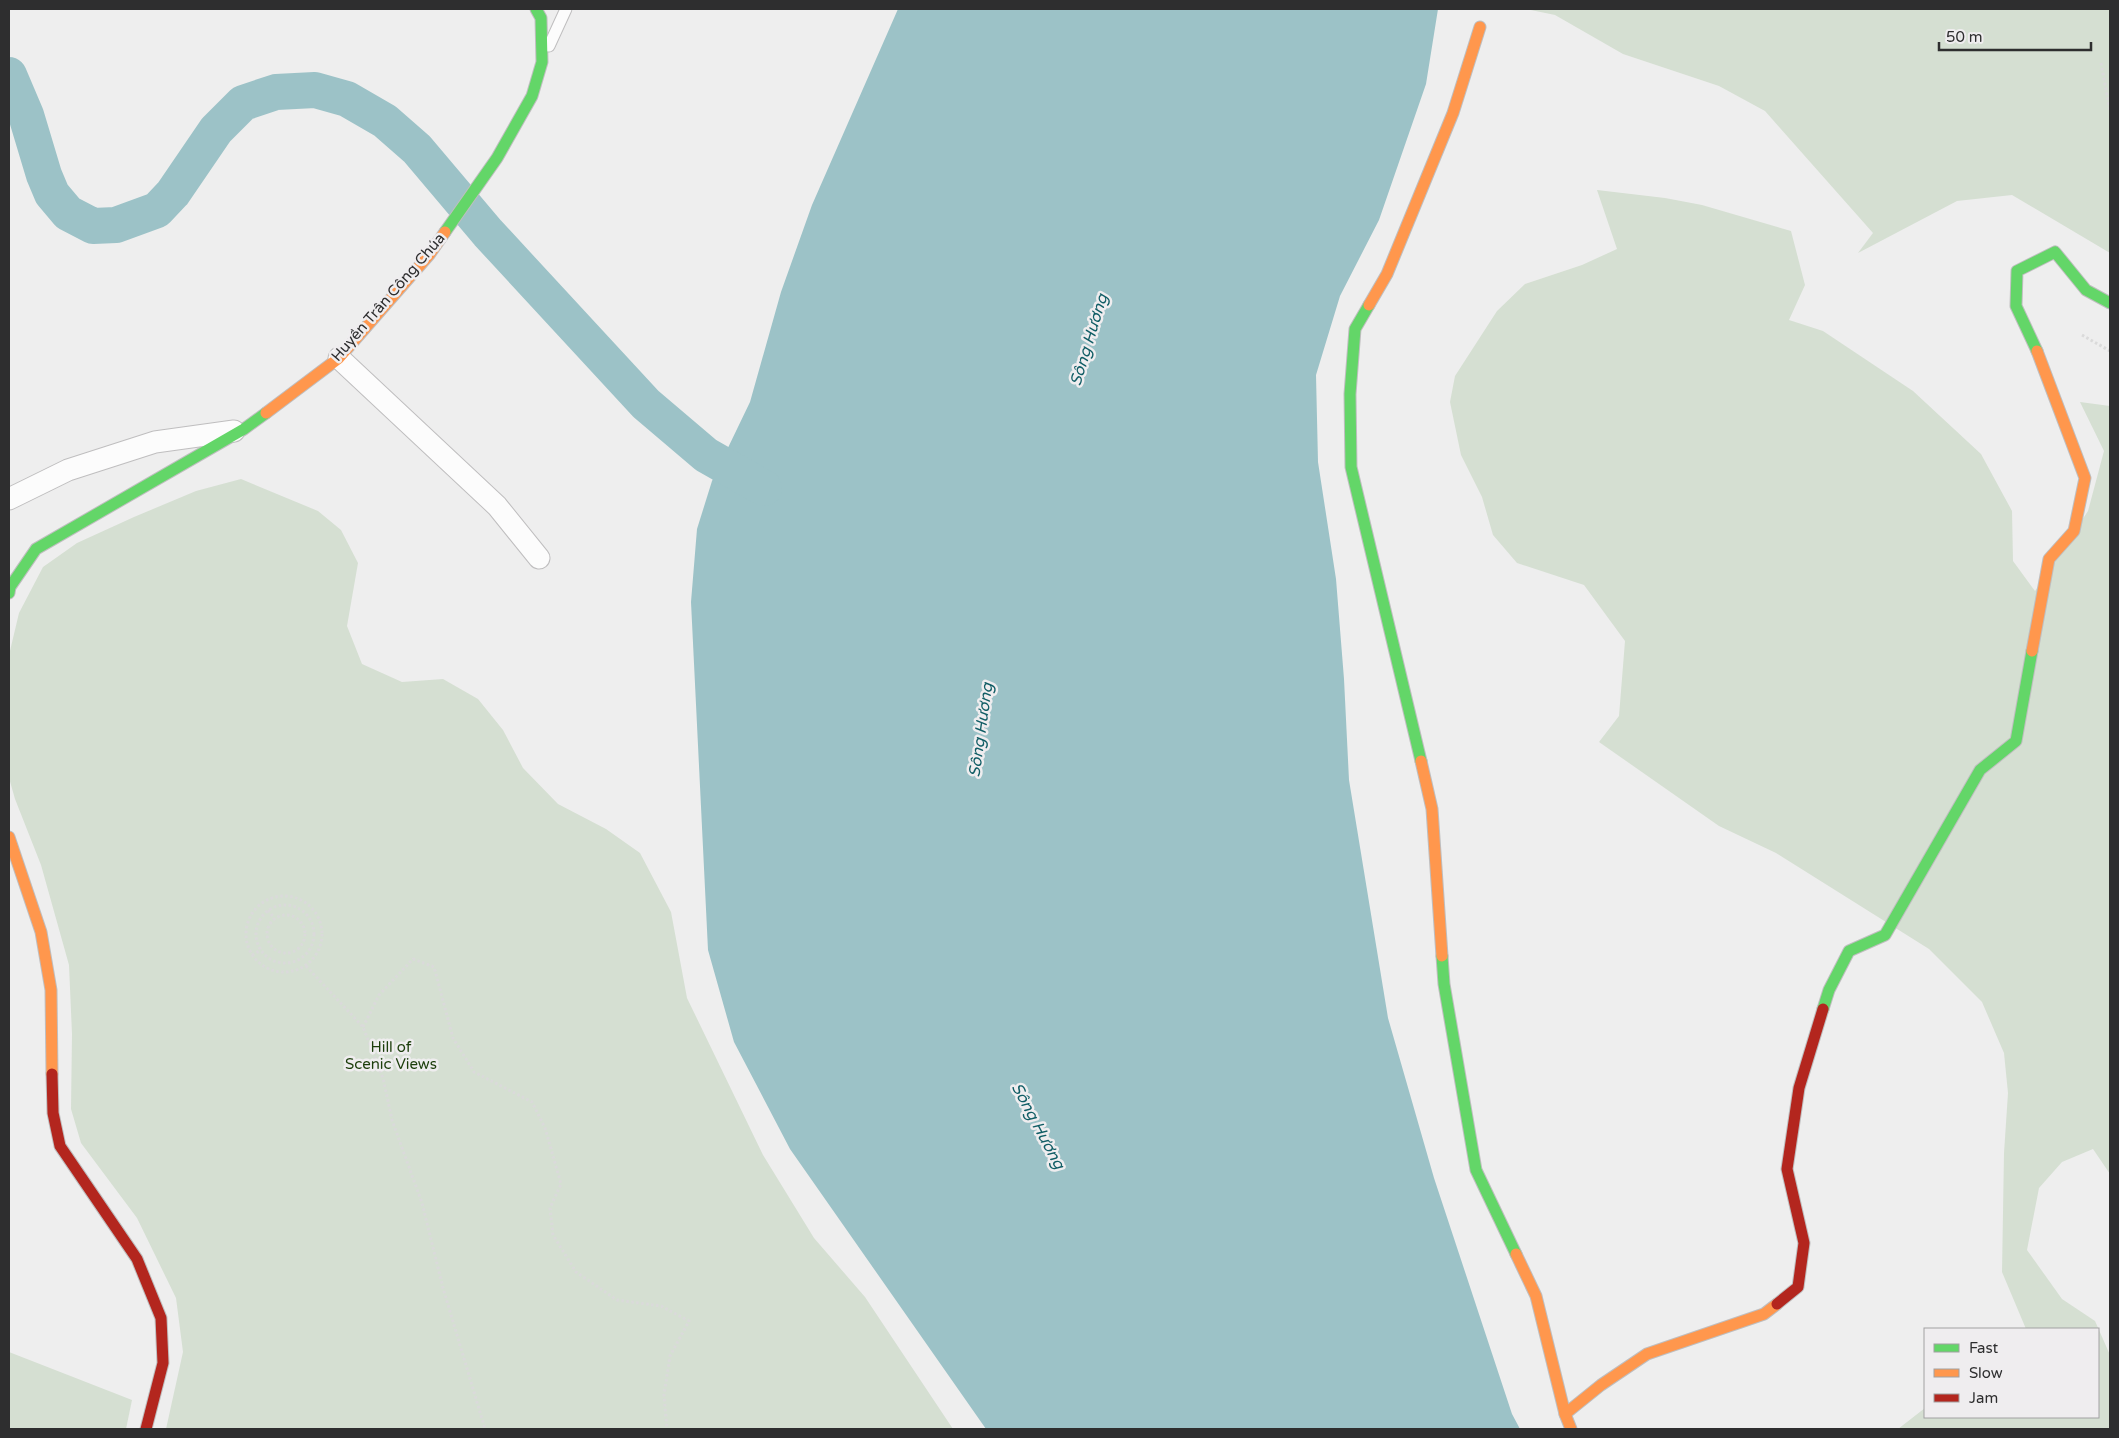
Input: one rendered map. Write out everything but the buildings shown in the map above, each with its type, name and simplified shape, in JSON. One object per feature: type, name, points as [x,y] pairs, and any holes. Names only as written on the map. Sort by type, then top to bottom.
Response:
[{"type":"street","name":"Huyền Trân Công Chúa","points":[[9,593],[10,586],[36,549],[244,429],[339,358],[429,255],[497,158],[532,96],[542,62],[542,18],[536,9]]},
{"type":"street","points":[[1480,27],[1453,113],[1387,274],[1355,329],[1350,394],[1351,467],[1432,808],[1444,984],[1476,1170],[1536,1296],[1565,1414],[1572,1429]]},
{"type":"street","points":[[1565,1414],[1601,1385],[1647,1354],[1764,1314],[1798,1287],[1804,1243],[1787,1169],[1800,1088],[1829,990],[1849,950],[1885,935],[1980,770],[2016,740],[2049,559],[2074,531],[2085,478],[2035,346],[2016,306],[2017,271],[2055,252],[2086,290],[2110,303]]},
{"type":"street","points":[[339,358],[497,506],[539,558]]},
{"type":"street","points":[[9,499],[68,470],[155,442],[244,429]]},
{"type":"street","points":[[9,837],[41,932],[51,990],[53,1112],[60,1146],[137,1259],[161,1318],[163,1363],[146,1429]]},
{"type":"lane","points":[[542,62],[566,9]]},
{"type":"path","points":[[2101,62],[2110,112]]},
{"type":"path","points":[[2082,335],[2110,352]]},
{"type":"path","points":[[288,895],[301,899],[316,913],[320,918],[323,931],[322,945],[316,957],[306,966],[295,971],[271,970],[260,964],[252,955],[247,944],[245,932],[248,920],[254,910],[263,902],[275,896],[288,895]]},
{"type":"path","points":[[286,905],[295,906],[309,918],[313,927],[314,937],[306,955],[287,963],[277,962],[268,958],[261,950],[256,933],[257,924],[268,910],[286,905]]},
{"type":"path","points":[[268,910],[274,918]]},
{"type":"path","points":[[309,918],[316,913]]},
{"type":"path","points":[[286,914],[302,924],[305,935],[296,951],[283,953],[271,947],[268,942],[267,929],[274,918],[286,914]]},
{"type":"path","points":[[252,955],[261,950]]},
{"type":"path","points":[[296,951],[300,958]]},
{"type":"path","points":[[306,955],[310,962]]},
{"type":"path","points":[[363,1027],[379,995],[413,959],[434,967],[453,1038],[474,1072],[532,1102],[545,1128],[561,1184],[550,1208],[553,1235],[576,1272],[617,1300],[661,1306],[689,1321],[670,1356],[664,1395],[667,1429]]},
{"type":"path","points":[[306,966],[363,1027],[382,1078],[392,1120],[422,1203],[443,1288],[485,1429]]},
{"type":"green space","points":[[1526,9],[2110,9],[2110,253],[2012,195],[1957,201],[1858,253],[1873,233],[1765,111],[1719,86],[1623,54],[1555,15]]},
{"type":"green space","points":[[1597,190],[1665,198],[1702,205],[1791,231],[1805,285],[1789,320],[1823,331],[1913,391],[1981,454],[2012,511],[2013,561],[2035,591],[2088,511],[2104,451],[2080,402],[2110,406],[2110,1174],[2093,1149],[2062,1162],[2039,1188],[2027,1250],[2062,1299],[2095,1321],[2098,1328],[2026,1328],[2002,1272],[2004,1153],[2008,1093],[2004,1053],[1982,1002],[1929,949],[1776,853],[1719,826],[1599,742],[1619,716],[1625,641],[1584,585],[1517,563],[1493,535],[1482,497],[1461,455],[1450,402],[1455,376],[1497,311],[1525,284],[1582,265],[1617,249]]},
{"type":"green space","name":"Hill of Scenic Views","points":[[241,479],[318,511],[341,530],[358,563],[347,626],[362,664],[402,682],[443,679],[478,699],[503,730],[523,768],[558,804],[606,829],[640,853],[671,912],[687,998],[763,1155],[814,1238],[865,1297],[953,1429],[166,1429],[183,1352],[176,1298],[137,1218],[81,1143],[71,1109],[72,1034],[69,965],[41,865],[15,799],[9,778],[9,655],[19,613],[43,567],[77,543],[134,517],[196,491]]},
{"type":"green space","points":[[2099,1330],[2110,1355],[2110,1429],[1898,1429],[1924,1409],[1924,1418],[2099,1418]]},
{"type":"green space","points":[[9,1352],[132,1400],[126,1429],[9,1429]]},
{"type":"water","name":"Sông Hương","points":[[898,9],[1438,9],[1426,84],[1379,220],[1340,296],[1316,375],[1318,462],[1336,579],[1344,679],[1349,780],[1388,1018],[1434,1178],[1512,1414],[1520,1429],[986,1429],[790,1149],[734,1042],[708,950],[691,602],[697,529],[712,481],[750,402],[781,292],[812,205]]},
{"type":"waterway","points":[[9,75],[26,115],[44,175],[52,194],[68,213],[93,226],[116,225],[157,210],[173,193],[216,130],[243,103],[276,92],[315,90],[347,99],[385,121],[417,149],[488,233],[646,404],[706,455],[764,488]]},
{"type":"traffic: fast","points":[[445,232],[497,158],[532,96],[542,62],[541,18],[536,9]]},
{"type":"traffic: fast","points":[[2037,351],[2016,306],[2017,271],[2055,252],[2086,290],[2110,303]]},
{"type":"traffic: fast","points":[[1369,305],[1355,329],[1350,394],[1351,467],[1421,761]]},
{"type":"traffic: fast","points":[[9,593],[10,587],[36,549],[244,429],[266,413]]},
{"type":"traffic: fast","points":[[1823,1009],[1829,990],[1849,951],[1885,935],[1980,770],[2016,741],[2032,651]]},
{"type":"traffic: fast","points":[[1442,956],[1444,984],[1476,1170],[1516,1254]]},
{"type":"traffic: slow","points":[[1369,305],[1387,274],[1453,113],[1480,27]]},
{"type":"traffic: slow","points":[[266,413],[339,358],[429,255],[445,232]]},
{"type":"traffic: slow","points":[[2032,651],[2049,559],[2074,531],[2085,478],[2037,351]]},
{"type":"traffic: slow","points":[[1421,761],[1432,809],[1442,956]]},
{"type":"traffic: slow","points":[[9,837],[41,932],[51,990],[52,1074]]},
{"type":"traffic: slow","points":[[1516,1254],[1536,1296],[1565,1414],[1571,1429]]},
{"type":"traffic: slow","points":[[1565,1414],[1601,1385],[1647,1354],[1764,1314],[1777,1304]]},
{"type":"traffic: jam","points":[[1777,1304],[1798,1287],[1804,1243],[1787,1169],[1799,1088],[1823,1009]]},
{"type":"traffic: jam","points":[[52,1074],[53,1113],[60,1146],[137,1259],[161,1318],[163,1363],[146,1429]]}]
